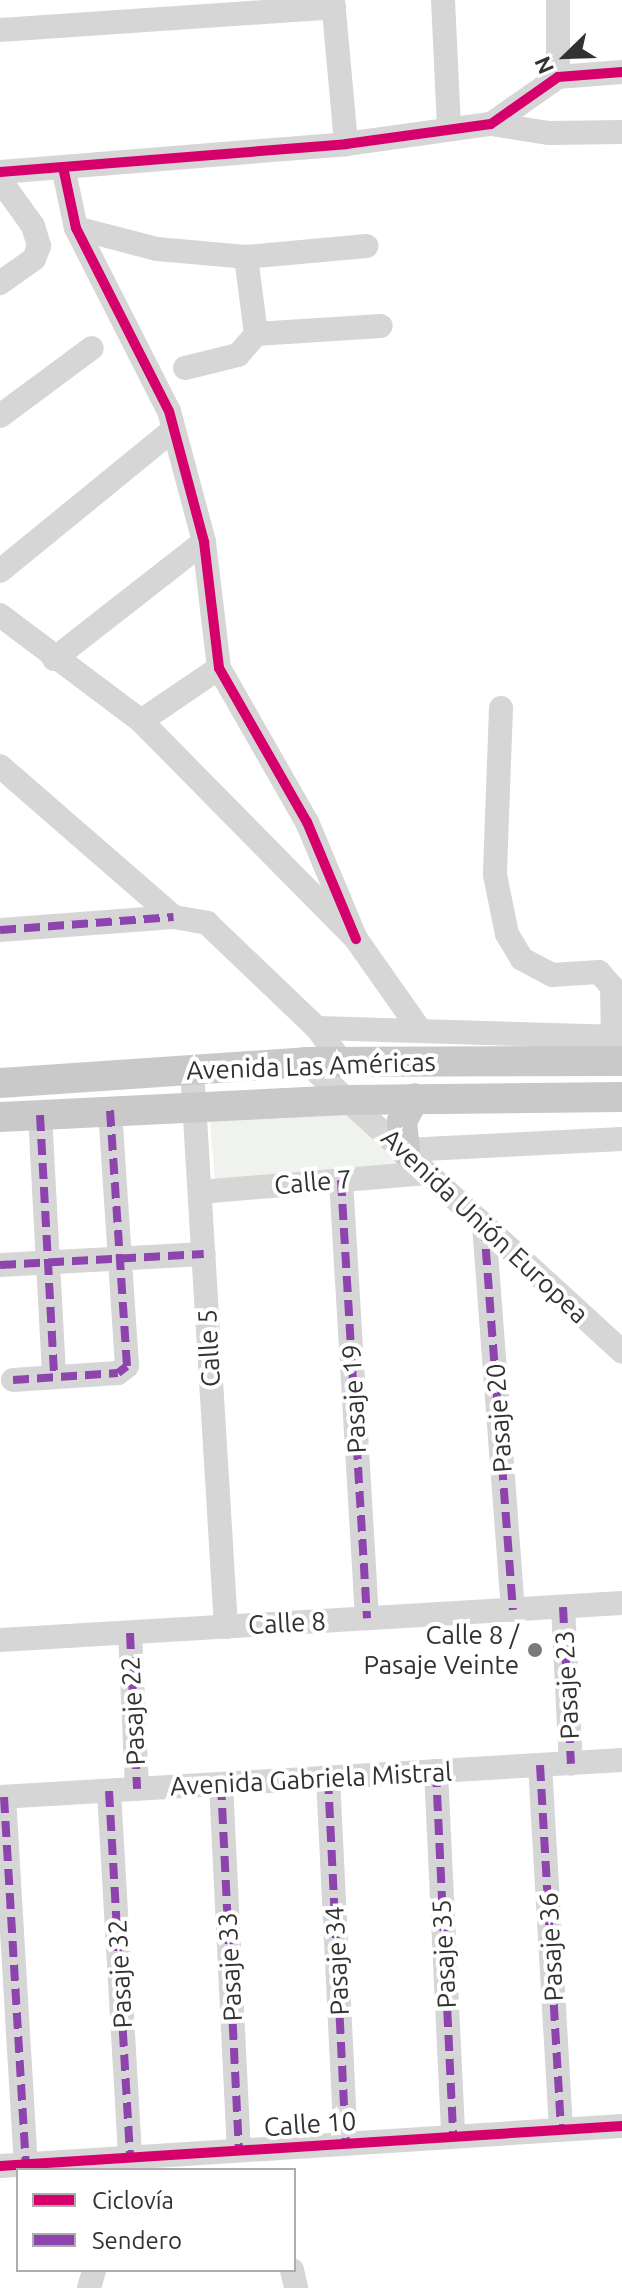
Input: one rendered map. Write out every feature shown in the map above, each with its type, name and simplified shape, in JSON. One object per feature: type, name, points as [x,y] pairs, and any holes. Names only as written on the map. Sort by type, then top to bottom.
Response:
[{"type":"main road","name":"Avenida Las Américas","points":[[0,1083],[619,1045]]},
{"type":"main road","name":"Avenida Las Américas","points":[[0,1117],[194,1105],[347,1100],[622,1097]]},
{"type":"main road","points":[[405,1150],[402,1121],[415,1098]]},
{"type":"street","points":[[443,0],[449,129]]},
{"type":"street","points":[[558,0],[558,77]]},
{"type":"street","points":[[0,30],[334,3],[346,144]]},
{"type":"street","points":[[491,124],[558,77],[622,72]]},
{"type":"street","points":[[0,172],[346,144],[491,124],[549,133],[622,132]]},
{"type":"street","points":[[63,167],[76,228],[153,377],[173,430],[204,542],[219,668],[307,822],[356,939]]},
{"type":"street","points":[[0,180],[10,212],[39,246],[34,259],[0,283]]},
{"type":"street","points":[[76,228],[157,249],[246,257],[367,246]]},
{"type":"street","points":[[246,257],[256,334]]},
{"type":"street","points":[[185,368],[238,355],[256,334],[381,326]]},
{"type":"street","points":[[0,416],[92,348]]},
{"type":"street","points":[[0,571],[173,430]]},
{"type":"street","points":[[54,659],[204,542]]},
{"type":"street","points":[[0,615],[54,659],[141,721],[356,939],[420,1030]]},
{"type":"street","points":[[141,721],[219,668]]},
{"type":"street","points":[[317,1028],[420,1030],[619,1045],[612,987],[599,972],[552,975],[522,959],[507,934],[495,875],[501,708]]},
{"type":"street","points":[[0,766],[174,917]]},
{"type":"street","points":[[0,930],[174,917],[207,923],[317,1028],[341,1061]]},
{"type":"street","points":[[347,1100],[351,1079],[376,1061]]},
{"type":"street","name":"Avenida Unión Europea","points":[[306,1062],[622,1352]]},
{"type":"street","name":"Calle 5","points":[[192,1069],[226,1627]]},
{"type":"street","points":[[13,1380],[118,1373],[127,1366],[110,1110]]},
{"type":"street","points":[[40,1115],[54,1377]]},
{"type":"street","points":[[405,1150],[622,1139]]},
{"type":"street","name":"Calle 7","points":[[200,1192],[427,1173]]},
{"type":"street","name":"Pasaje 19","points":[[341,1180],[367,1618]]},
{"type":"street","name":"Pasaje 20","points":[[484,1225],[513,1610]]},
{"type":"street","points":[[0,1265],[204,1254]]},
{"type":"street","name":"Calle 8","points":[[0,1640],[622,1603]]},
{"type":"street","name":"Pasaje 23","points":[[563,1607],[571,1764]]},
{"type":"street","name":"Pasaje 22","points":[[130,1633],[137,1789]]},
{"type":"street","name":"Avenida Gabriela Mistral","points":[[2,1797],[622,1760]]},
{"type":"street","name":"Pasaje 36","points":[[540,1765],[561,2129]]},
{"type":"street","name":"Pasaje 35","points":[[436,1771],[453,2136]]},
{"type":"street","name":"Pasaje 34","points":[[328,1778],[346,2143]]},
{"type":"street","name":"Pasaje 33","points":[[221,1784],[239,2150]]},
{"type":"street","name":"Pasaje 32","points":[[109,1791],[130,2157]]},
{"type":"street","points":[[2,1797],[26,2164]]},
{"type":"street","name":"Calle 10","points":[[0,2166],[622,2126]]},
{"type":"shaded area","points":[[346,1111],[412,1167],[215,1181],[210,1120]]},
{"type":"marked path","points":[[0,930],[174,917]]},
{"type":"marked path","points":[[13,1380],[118,1373],[127,1366],[110,1110]]},
{"type":"marked path","points":[[40,1115],[54,1377]]},
{"type":"marked path","points":[[341,1180],[367,1618]]},
{"type":"marked path","points":[[484,1225],[513,1610]]},
{"type":"marked path","points":[[0,1265],[204,1254]]},
{"type":"marked path","points":[[563,1607],[571,1764]]},
{"type":"marked path","points":[[130,1633],[137,1789]]},
{"type":"marked path","points":[[540,1765],[561,2129]]},
{"type":"marked path","points":[[436,1771],[453,2136]]},
{"type":"marked path","points":[[328,1778],[346,2143]]},
{"type":"marked path","points":[[221,1784],[239,2150]]},
{"type":"marked path","points":[[109,1791],[130,2157]]},
{"type":"marked path","points":[[4,1797],[26,2164]]},
{"type":"cycle path","points":[[0,172],[346,144],[491,124],[558,77],[622,72]]},
{"type":"cycle path","points":[[63,167],[76,228],[169,411],[204,542],[219,668],[307,822],[356,939]]},
{"type":"cycle path","points":[[0,2166],[622,2126]]},
{"type":"place","name":"Calle 8 / Pasaje Veinte","points":[[535,1650]]}]
